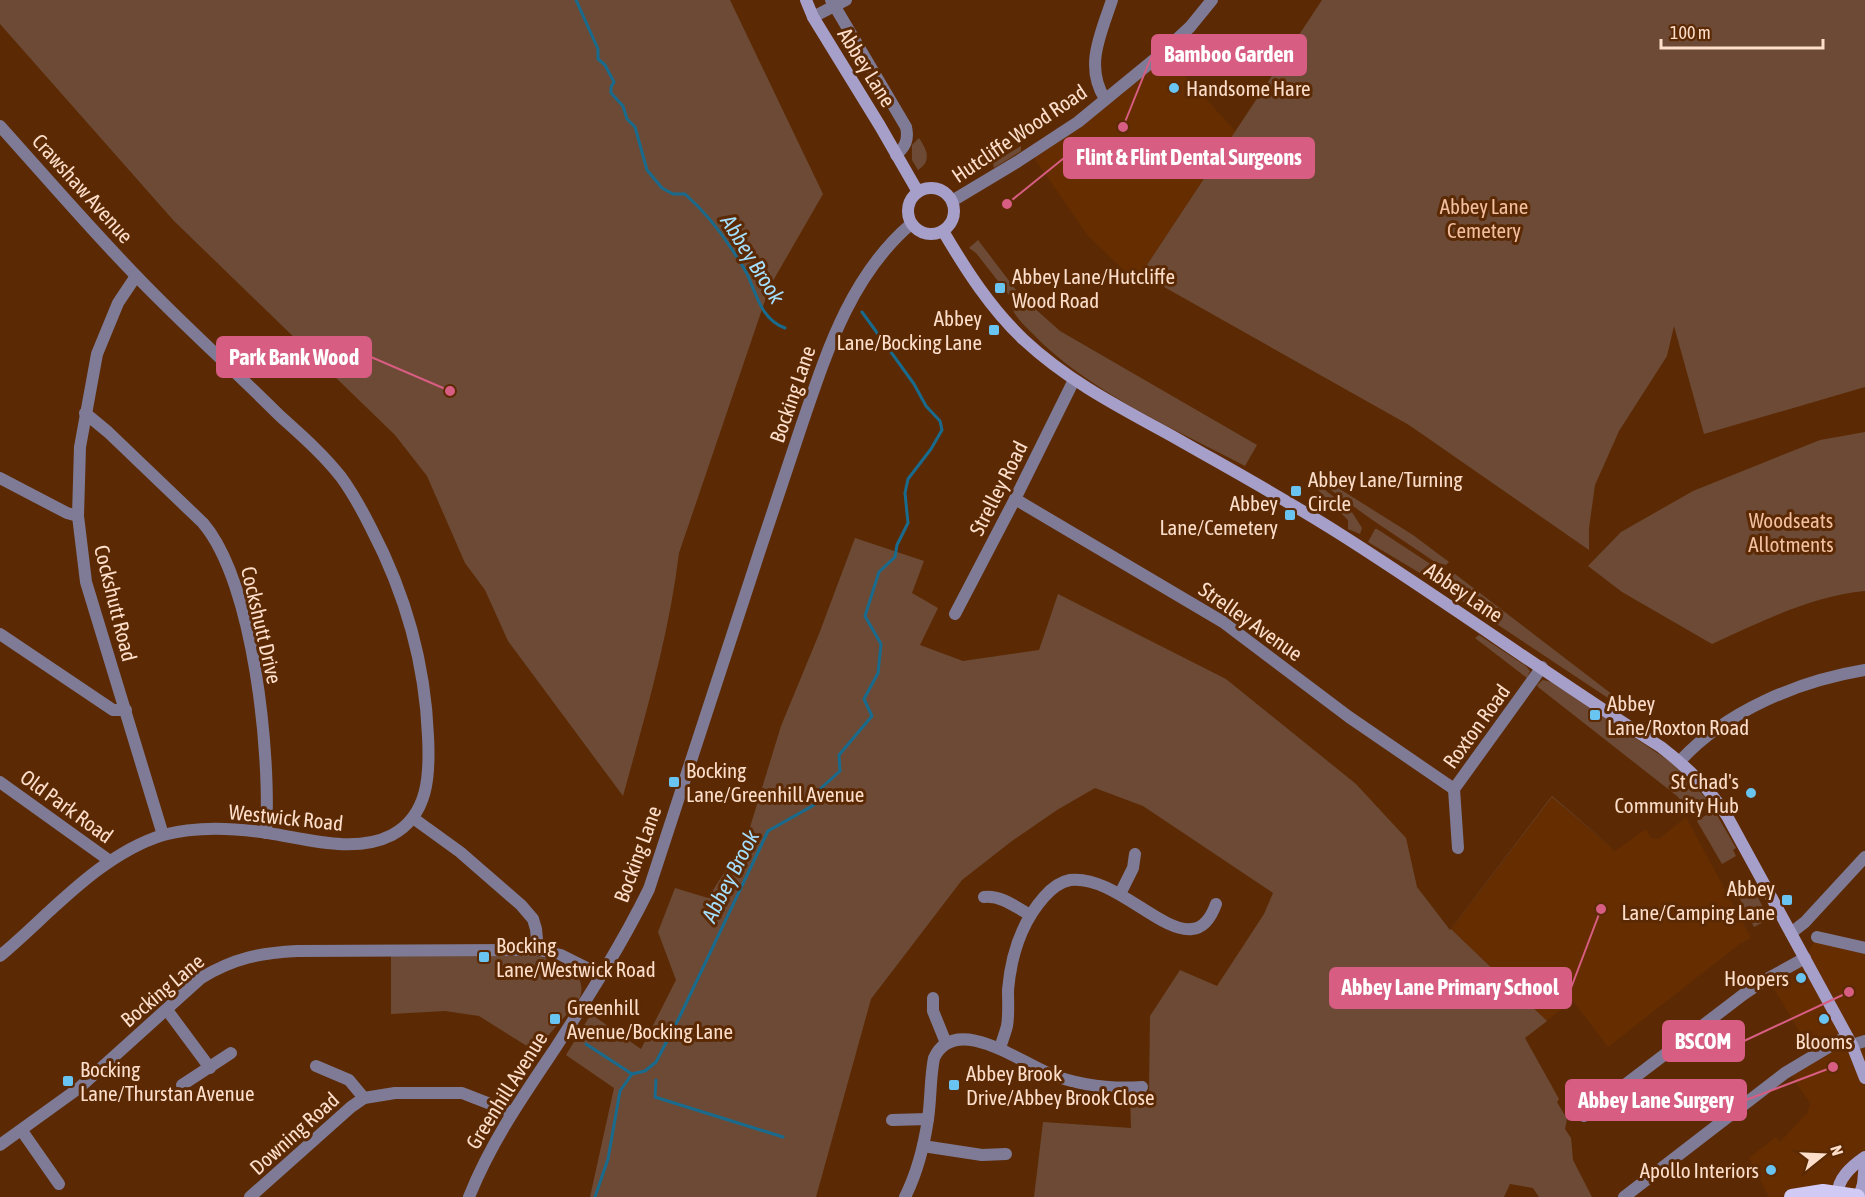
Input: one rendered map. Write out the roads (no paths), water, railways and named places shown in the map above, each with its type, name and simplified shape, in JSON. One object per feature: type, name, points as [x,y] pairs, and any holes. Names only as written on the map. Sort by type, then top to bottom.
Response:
[{"type":"highway","points":[[1792,1197],[1817,1192],[1858,1197]]},
{"type":"main road","name":"Abbey Lane","points":[[806,0],[813,17],[918,192]]},
{"type":"main road","points":[[926,188],[936,188],[945,192],[952,201],[954,217],[943,231],[926,234],[911,224],[908,206],[918,192],[926,188]]},
{"type":"main road","name":"Abbey Lane","points":[[943,231],[975,281],[1007,322],[1047,360],[1074,380],[1102,399],[1261,486],[1324,524],[1680,761],[1703,783],[1722,809],[1850,1040],[1865,1078]]},
{"type":"main road","points":[[1838,1195],[1843,1178],[1851,1166],[1865,1157]]},
{"type":"main road","points":[[1858,1197],[1863,1184],[1865,1162]]},
{"type":"street","points":[[813,17],[833,3],[846,0]]},
{"type":"street","points":[[1105,99],[1098,88],[1094,74],[1095,57],[1112,0]]},
{"type":"street","name":"Hutcliffe Wood Road","points":[[952,201],[1077,122],[1161,54],[1190,27],[1212,0]]},
{"type":"street","name":"Abbey Lane","points":[[833,3],[906,127],[905,146],[896,155]]},
{"type":"street","name":"Crawshaw Avenue","points":[[0,126],[136,276],[324,457],[351,491],[396,580],[404,603],[424,689],[429,750],[427,781],[421,805],[413,818]]},
{"type":"street","name":"Bocking Lane","points":[[0,1145],[79,1088],[201,978],[222,965],[245,957],[268,952],[297,951],[538,950],[561,955],[601,975],[649,889],[781,485],[835,332],[849,303],[874,262],[911,224]]},
{"type":"street","name":"Cockshutt Road","points":[[136,276],[118,303],[97,354],[80,447],[78,516],[86,582],[163,836]]},
{"type":"street","name":"Strelley Road","points":[[956,614],[1074,380]]},
{"type":"street","name":"Cockshutt Drive","points":[[85,413],[203,523],[212,533],[225,556],[244,622],[260,705],[268,798],[266,832]]},
{"type":"street","points":[[0,478],[67,513],[78,516]]},
{"type":"street","name":"Strelley Avenue","points":[[1015,500],[1224,622],[1349,717],[1454,789]]},
{"type":"street","points":[[0,634],[114,710],[126,710]]},
{"type":"street","name":"Roxton Road","points":[[1458,848],[1454,789],[1542,667]]},
{"type":"street","points":[[1680,761],[1696,743],[1710,732],[1768,699],[1820,680],[1865,670]]},
{"type":"street","name":"Old Park Road","points":[[0,782],[110,861]]},
{"type":"street","points":[[413,818],[460,852],[521,905],[533,919],[538,950]]},
{"type":"street","name":"Westwick Road","points":[[3,950],[110,861],[163,836],[212,829],[266,832],[307,840],[359,844],[377,841],[393,834],[413,818]]},
{"type":"street","points":[[1120,894],[1133,868],[1135,855]]},
{"type":"street","points":[[1791,933],[1805,922],[1865,857]]},
{"type":"street","points":[[1000,1048],[1007,1026],[1008,987],[1019,935],[1030,915],[1056,886],[1067,881],[1088,881],[1120,894],[1184,929],[1194,929],[1203,925],[1213,913],[1216,904]]},
{"type":"street","points":[[984,897],[995,897],[1030,915]]},
{"type":"street","points":[[1817,937],[1865,948]]},
{"type":"street","points":[[1584,1116],[1744,994],[1805,958]]},
{"type":"street","name":"Greenhill Avenue","points":[[469,1197],[487,1155],[511,1112],[601,975]]},
{"type":"street","points":[[933,999],[933,1011],[946,1043]]},
{"type":"street","points":[[167,1010],[210,1068]]},
{"type":"street","points":[[905,1197],[916,1172],[923,1146],[934,1058],[938,1049],[946,1043],[959,1039],[974,1040],[1000,1048],[1050,1074],[1078,1083],[1142,1087]]},
{"type":"street","points":[[1624,1197],[1785,1073],[1850,1040],[1865,1041]]},
{"type":"street","points":[[182,1085],[231,1053]]},
{"type":"street","points":[[316,1066],[349,1080],[364,1098],[395,1093],[462,1094],[511,1112]]},
{"type":"street","name":"Downing Road","points":[[250,1197],[364,1098]]},
{"type":"street","points":[[892,1120],[928,1119]]},
{"type":"street","points":[[22,1131],[59,1184]]},
{"type":"street","points":[[923,1146],[982,1155],[1006,1154]]},
{"type":"waterway","name":"Abbey Brook","points":[[576,0],[598,49],[598,59],[605,65],[614,82],[611,93],[623,106],[627,119],[635,127],[647,170],[662,188],[673,194],[685,194],[698,206],[726,241],[742,266],[766,313],[777,324],[785,328]]},
{"type":"waterway","name":"Abbey Brook","points":[[595,1197],[608,1159],[620,1091],[632,1074],[645,1071],[656,1062],[768,831],[814,805],[818,791],[840,771],[839,755],[872,716],[864,699],[878,673],[881,644],[865,616],[879,572],[895,557],[897,545],[908,523],[905,493],[908,479],[942,430],[940,421],[926,406],[914,384],[862,312]]},
{"type":"waterway","points":[[586,1044],[632,1074]]},
{"type":"waterway","points":[[656,1080],[655,1097],[783,1137]]},
{"type":"place","name":"Handsome Hare","points":[[1174,88]]},
{"type":"place","name":"Bamboo Garden","points":[[1123,127]]},
{"type":"place","name":"Flint & Flint Dental Surgeons","points":[[1007,204]]},
{"type":"place","name":"Abbey Lane/Hutcliffe Wood Road","points":[[1000,288]]},
{"type":"place","name":"Abbey Lane/Bocking Lane","points":[[994,330]]},
{"type":"place","name":"Park Bank Wood","points":[[450,391]]},
{"type":"place","name":"Abbey Lane/Turning Circle","points":[[1296,491]]},
{"type":"place","name":"Abbey Lane/Cemetery","points":[[1290,515]]},
{"type":"place","name":"Abbey Lane/Roxton Road","points":[[1595,715]]},
{"type":"place","name":"Bocking Lane/Greenhill Avenue","points":[[674,782]]},
{"type":"place","name":"St Chad's Community Hub","points":[[1751,793]]},
{"type":"place","name":"Abbey Lane/Camping Lane","points":[[1787,900]]},
{"type":"place","name":"Abbey Lane Primary School","points":[[1601,909]]},
{"type":"place","name":"Bocking Lane/Westwick Road","points":[[484,957]]},
{"type":"place","name":"Hoopers","points":[[1801,978]]},
{"type":"place","name":"BSCOM","points":[[1849,992]]},
{"type":"place","name":"Greenhill Avenue/Bocking Lane","points":[[555,1019]]},
{"type":"place","name":"Blooms","points":[[1824,1019]]},
{"type":"place","name":"Abbey Lane Surgery","points":[[1833,1067]]},
{"type":"place","name":"Bocking Lane/Thurstan Avenue","points":[[68,1081]]},
{"type":"place","name":"Abbey Brook Drive/Abbey Brook Close","points":[[954,1085]]},
{"type":"place","name":"Apollo Interiors","points":[[1771,1170]]},
{"type":"park label","name":"Abbey Lane Cemetery","points":[[1484,218]]},
{"type":"park label","name":"Woodseats Allotments","points":[[1791,532]]}]
